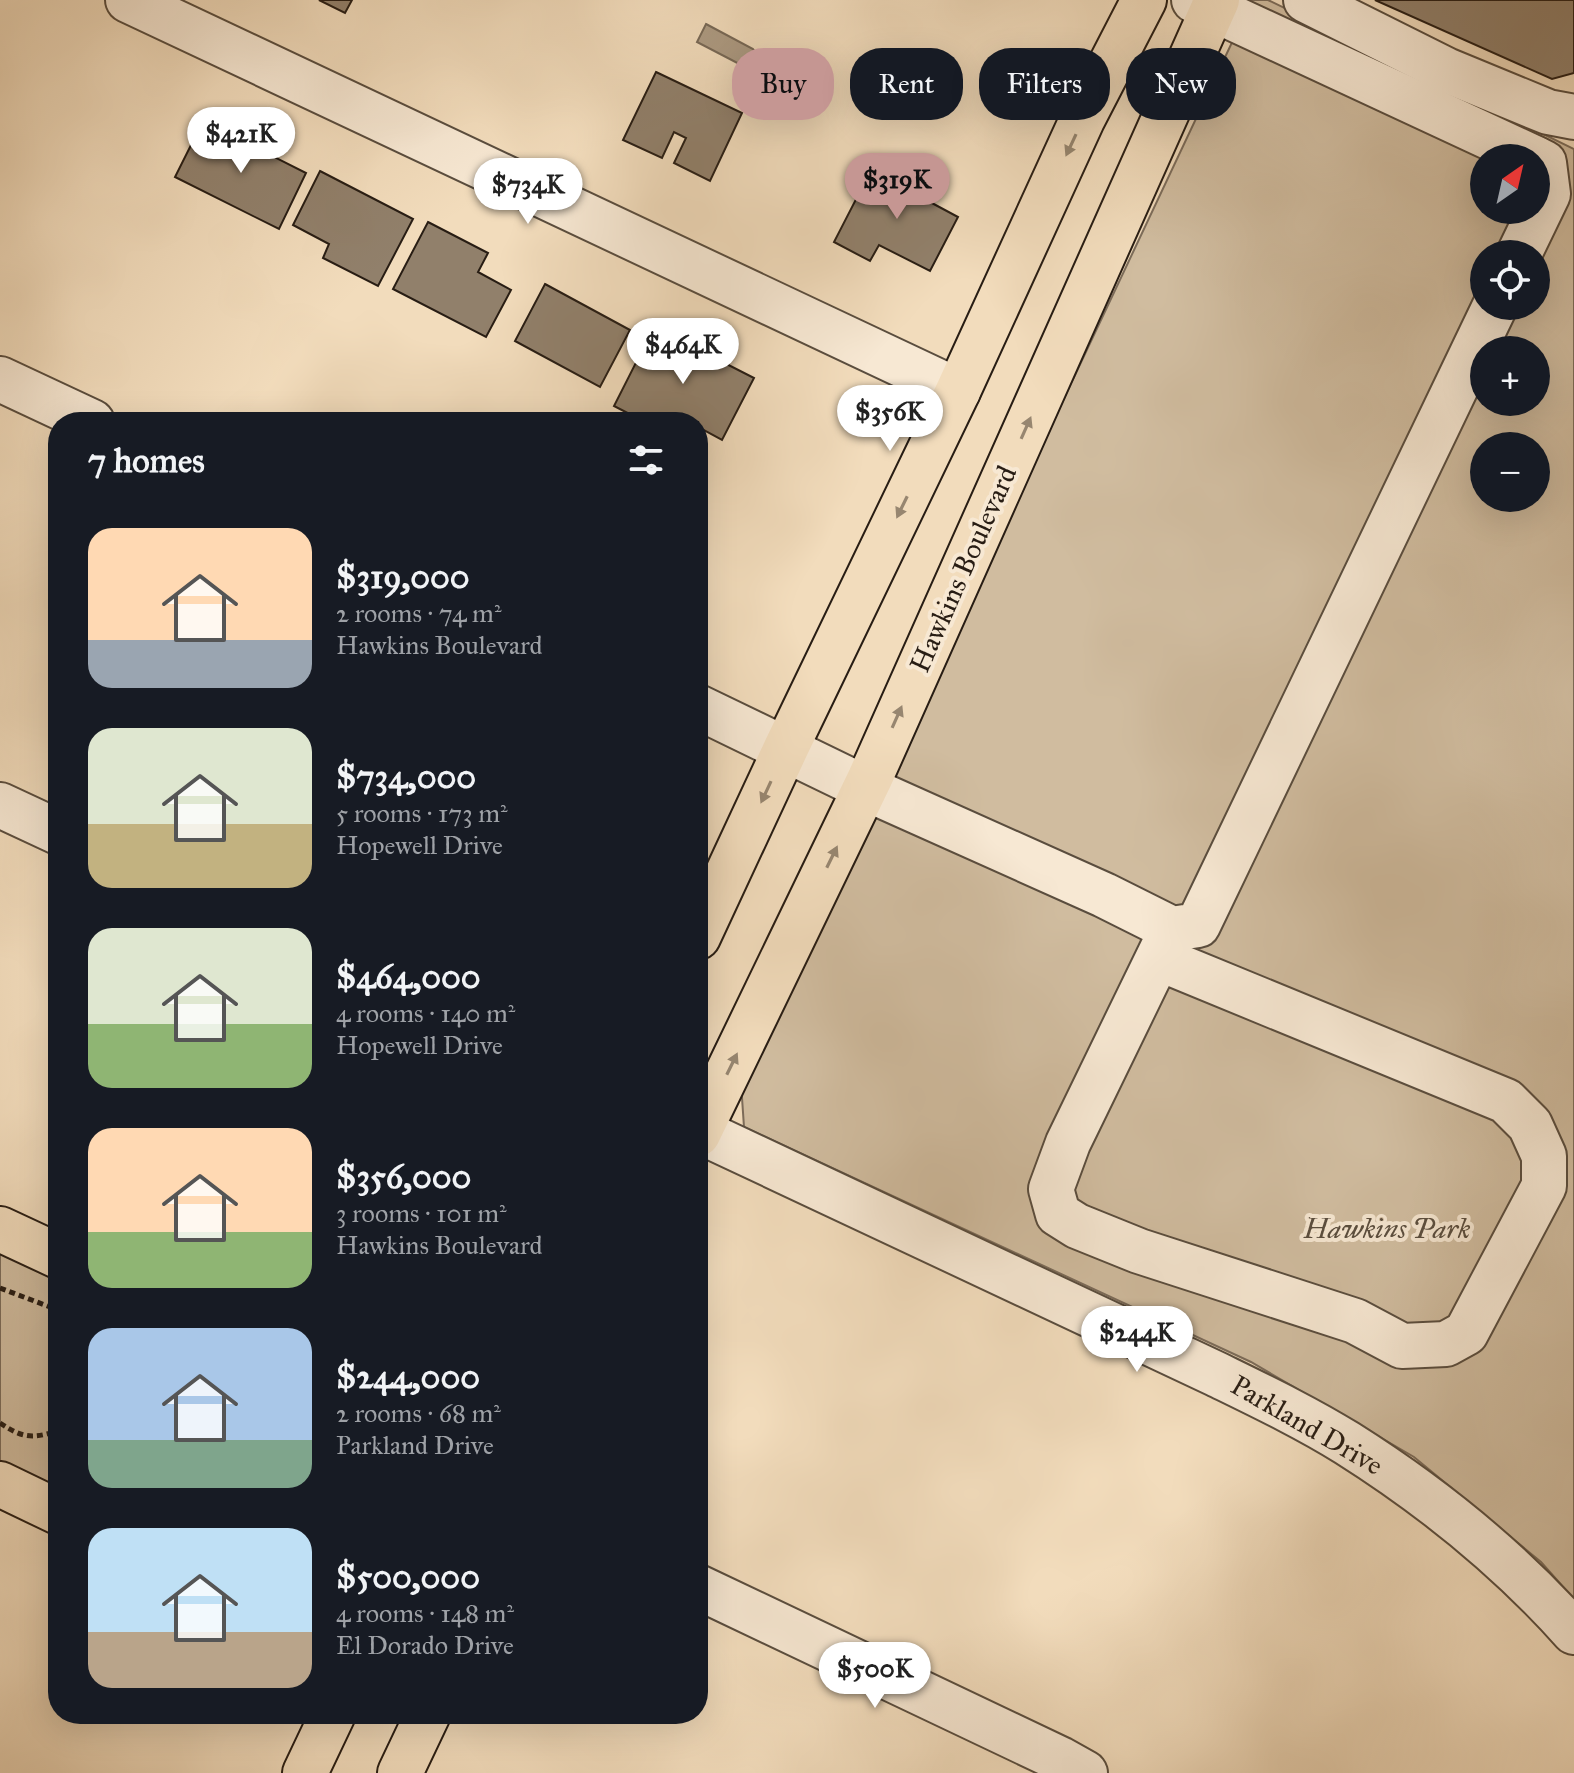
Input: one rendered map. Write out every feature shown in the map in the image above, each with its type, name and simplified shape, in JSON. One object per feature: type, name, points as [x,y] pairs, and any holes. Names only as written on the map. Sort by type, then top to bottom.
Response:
[{"type":"main road","points":[[708,916],[958,391],[1082,120],[1144,0]]},
{"type":"main road","name":"Hawkins Boulevard","points":[[708,1113],[865,788],[1208,3]]},
{"type":"main road","points":[[0,1229],[48,1251]]},
{"type":"main road","points":[[0,1481],[48,1488]]},
{"type":"main road","points":[[0,1481],[48,1507]]},
{"type":"main road","points":[[305,1773],[328,1724]]},
{"type":"main road","points":[[400,1773],[423,1724]]},
{"type":"street","points":[[1306,0],[1446,70],[1548,112],[1574,117]]},
{"type":"street","points":[[138,2],[958,391]]},
{"type":"street","points":[[1208,3],[1504,144]]},
{"type":"street","points":[[708,712],[865,788],[1104,895],[1165,943],[1506,1101],[1530,1125],[1544,1156],[1544,1186],[1466,1333],[1446,1344],[1402,1346],[1355,1321],[1139,1251],[1077,1226],[1058,1214],[1051,1189],[1068,1143],[1165,943],[1198,925],[1210,902],[1488,320]]},
{"type":"street","points":[[0,379],[71,412]]},
{"type":"street","points":[[0,805],[48,827]]},
{"type":"street","name":"Parkland Drive","points":[[708,1136],[1216,1374],[1334,1436],[1431,1500],[1475,1535],[1574,1632]]},
{"type":"street","points":[[708,1592],[1085,1773]]},
{"type":"path","points":[[0,1288],[48,1306]]},
{"type":"path","points":[[0,1423],[15,1433],[31,1437],[48,1433]]},
{"type":"green space","name":"Hawkins Park","points":[[1252,0],[1268,0],[1574,149],[1574,1599],[1541,1562],[1414,1457],[1251,1362],[744,1127],[741,1083],[1195,120],[1236,120],[1236,48],[1229,48]]},
{"type":"green space","points":[[0,1250],[48,1272],[48,1498],[0,1475]]},
{"type":"shaded area","points":[[706,24],[751,48],[732,48],[732,60],[697,42]]},
{"type":"building","points":[[319,0],[352,0],[345,13]]},
{"type":"building","points":[[1375,0],[1574,0],[1574,73],[1552,79]]},
{"type":"building","points":[[656,72],[732,108],[732,120],[739,120],[710,181],[674,163],[686,138],[674,132],[662,158],[623,140]]},
{"type":"building","points":[[203,121],[306,173],[279,229],[175,177]]},
{"type":"building","points":[[320,171],[413,219],[378,286],[323,258],[329,244],[293,225]]},
{"type":"building","points":[[905,172],[938,189],[930,202],[958,217],[930,271],[879,245],[870,261],[834,242],[869,174],[897,188]]},
{"type":"building","points":[[428,222],[488,253],[478,272],[511,290],[486,337],[393,289]]},
{"type":"building","points":[[545,284],[630,330],[600,387],[515,341]]},
{"type":"building","points":[[654,327],[754,378],[722,440],[708,432],[708,412],[626,412],[614,406]]}]
